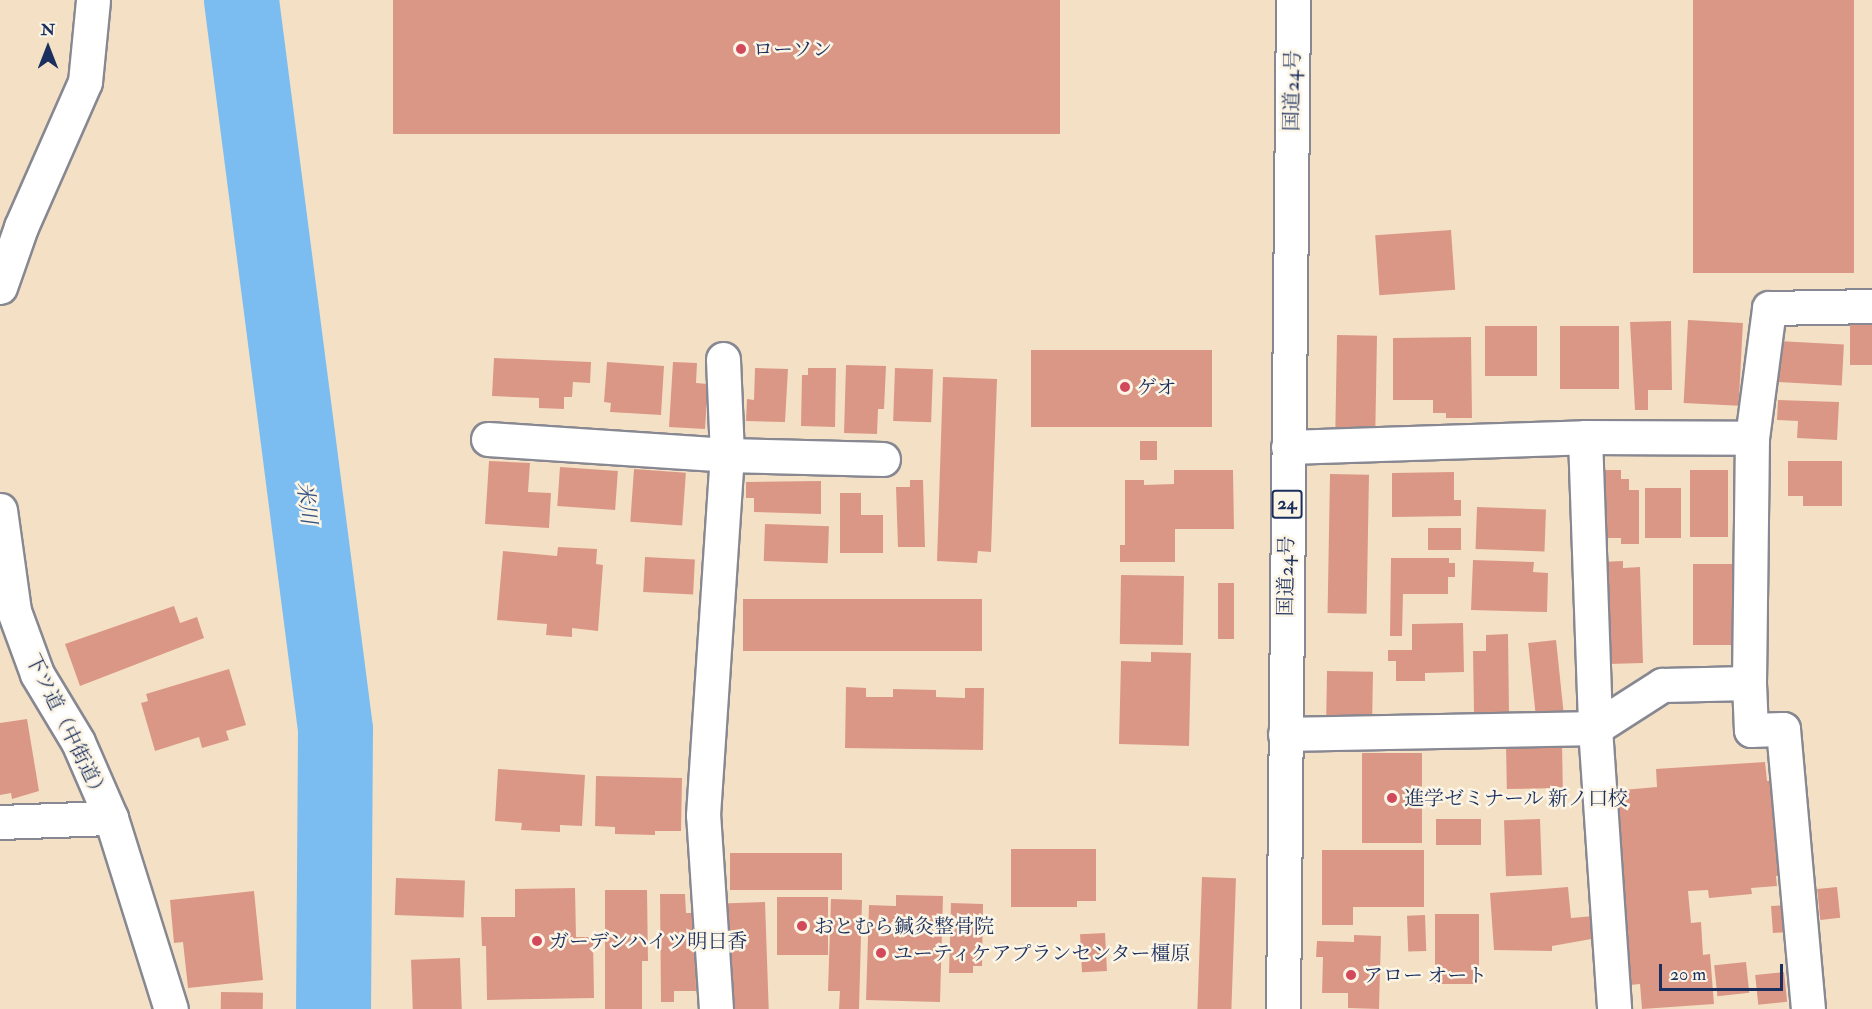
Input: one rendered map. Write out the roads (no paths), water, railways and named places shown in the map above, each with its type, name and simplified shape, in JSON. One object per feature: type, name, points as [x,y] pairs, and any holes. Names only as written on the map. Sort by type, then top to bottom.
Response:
[{"type":"main road","points":[[0,287],[21,227],[85,82],[93,0]]},
{"type":"main road","name":"国道24号","points":[[1283,1009],[1293,0]]},
{"type":"main road","points":[[1808,1009],[1783,729],[1751,730],[1749,683],[1752,438],[1769,308],[1872,306]]},
{"type":"main road","points":[[716,1009],[703,815],[727,455],[723,359]]},
{"type":"main road","points":[[1288,447],[1585,437],[1752,438]]},
{"type":"main road","points":[[1585,437],[1595,728],[1614,1009]]},
{"type":"main road","points":[[488,439],[727,455],[884,459]]},
{"type":"main road","name":"下ツ道（中街道）","points":[[0,510],[14,611],[37,674],[78,742],[111,818],[171,1009]]},
{"type":"main road","points":[[1285,734],[1595,728],[1662,685],[1749,683]]},
{"type":"main road","points":[[0,822],[111,818]]},
{"type":"waterway","name":"米川","points":[[241,0],[335,729],[333,1009]]},
{"type":"place","name":"ローソン","points":[[741,49]]},
{"type":"place","name":"ゲオ","points":[[1125,387]]},
{"type":"place","name":"進学ゼミナール 新ノ口校","points":[[1392,798]]},
{"type":"place","name":"おとむら鍼灸整骨院","points":[[802,926]]},
{"type":"place","name":"ガーデンハイツ明日香","points":[[537,941]]},
{"type":"place","name":"ユーティケアプランセンター橿原","points":[[881,953]]},
{"type":"place","name":"アロー オート","points":[[1351,975]]}]
